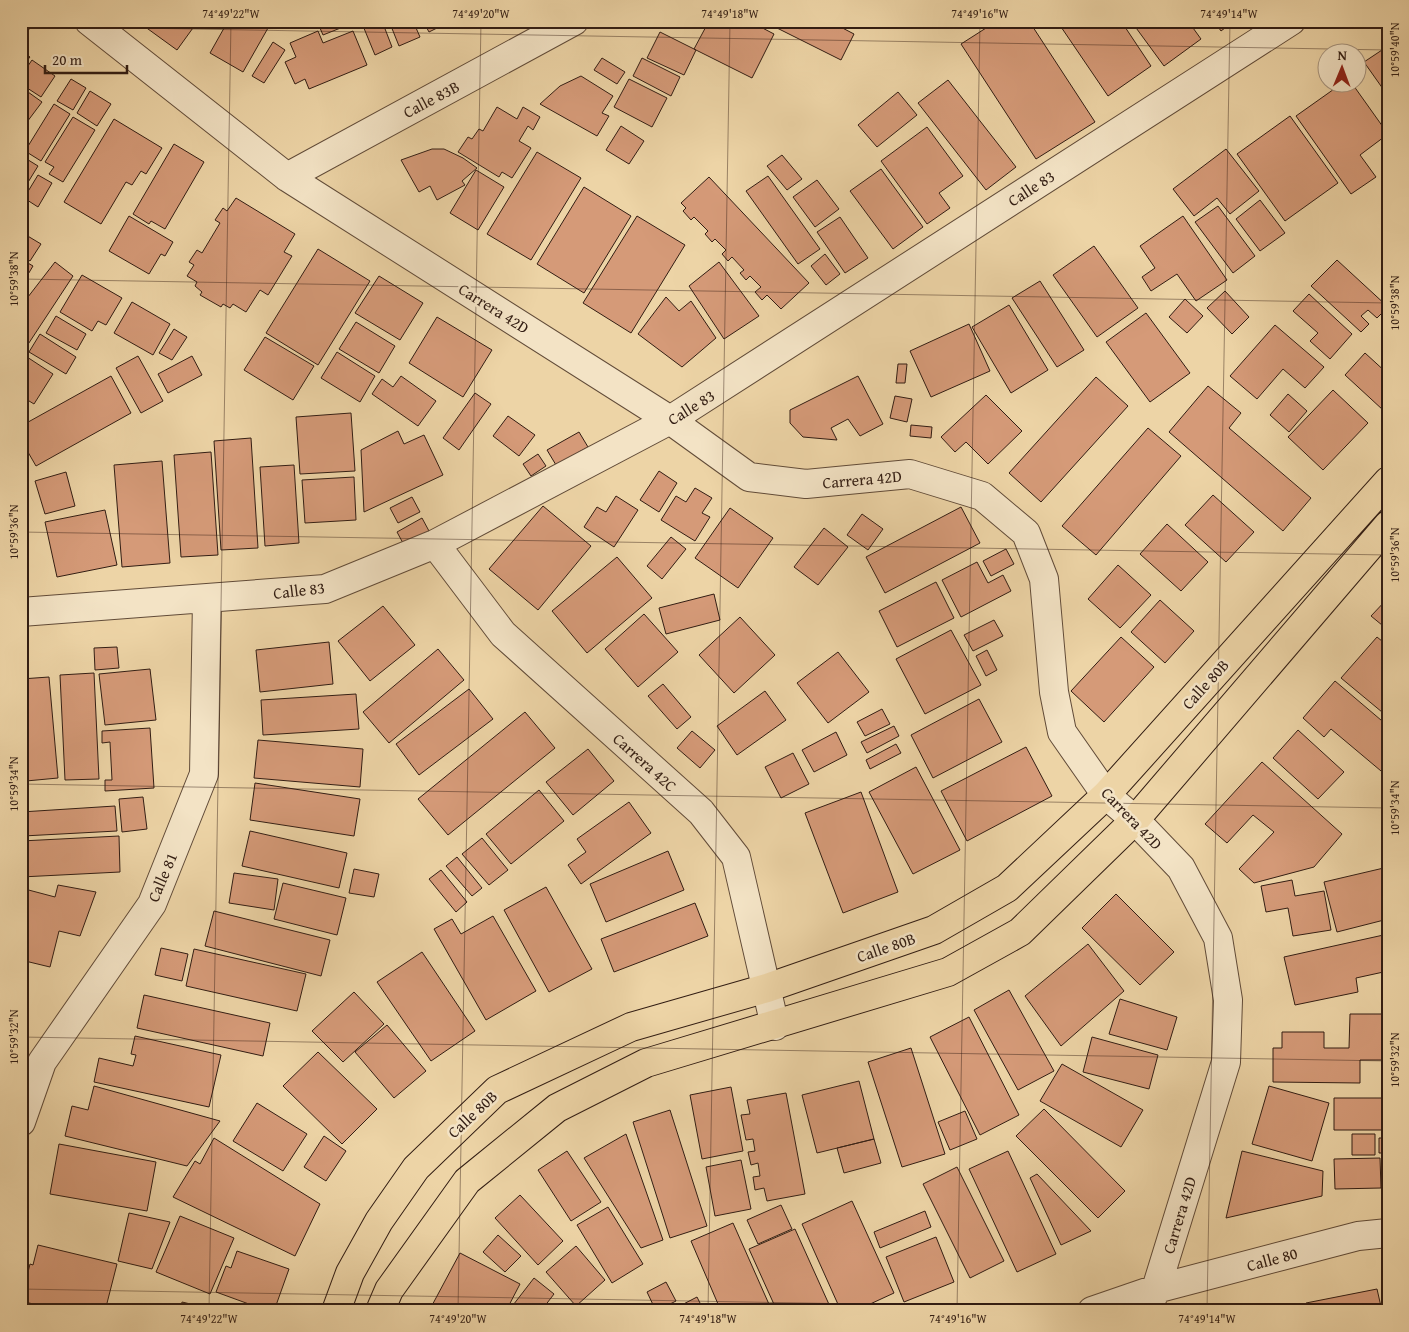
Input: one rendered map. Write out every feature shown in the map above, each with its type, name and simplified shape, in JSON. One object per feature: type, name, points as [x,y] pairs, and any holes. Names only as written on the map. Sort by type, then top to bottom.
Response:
[{"type":"main road","name":"Calle 80B","points":[[336,1311],[350,1273],[379,1221],[416,1168],[497,1090],[630,1028],[767,988],[934,930],[1007,888],[1106,795],[1388,481]]},
{"type":"main road","points":[[380,1311],[389,1290],[468,1181],[557,1108],[646,1063],[775,1026],[948,972],[1020,932],[1134,820],[1388,525]]},
{"type":"street","name":"Carrera 42D","points":[[89,21],[287,177],[670,420],[749,477],[806,484],[910,474],[982,496],[1026,533],[1044,579],[1054,692],[1062,732],[1106,795],[1134,820],[1181,868],[1218,938],[1228,1000],[1226,1062],[1151,1300]]},
{"type":"street","name":"Calle 83B","points":[[287,177],[574,21]]},
{"type":"street","name":"Calle 83","points":[[23,606],[207,600],[325,589],[434,544],[670,420],[1291,21]]},
{"type":"street","name":"Carrera 42C","points":[[434,544],[503,634],[701,812],[736,857],[775,1026]]},
{"type":"street","name":"Calle 81","points":[[21,1122],[42,1062],[152,904],[204,774],[207,600]]},
{"type":"street","name":"Calle 80","points":[[1092,1311],[1151,1300],[1358,1236],[1388,1233]]},
{"type":"building","points":[[21,21],[30,21],[32,26],[23,36]]},
{"type":"building","points":[[137,21],[198,21],[177,50]]},
{"type":"building","points":[[228,21],[272,21],[243,72],[210,53]]},
{"type":"building","points":[[317,21],[341,21],[343,27],[323,35]]},
{"type":"building","points":[[361,21],[382,21],[392,47],[375,55]]},
{"type":"building","points":[[389,21],[413,21],[420,37],[399,46]]},
{"type":"building","points":[[423,21],[451,21],[429,32]]},
{"type":"building","points":[[709,21],[749,21],[774,34],[752,78],[694,49]]},
{"type":"building","points":[[763,21],[829,21],[854,34],[841,60]]},
{"type":"building","points":[[997,21],[1029,21],[1095,122],[1036,159],[961,44]]},
{"type":"building","points":[[1057,21],[1121,21],[1151,66],[1108,96]]},
{"type":"building","points":[[1131,21],[1188,21],[1201,39],[1164,66]]},
{"type":"building","points":[[1214,21],[1234,21],[1221,31]]},
{"type":"building","points":[[318,31],[323,43],[353,31],[367,65],[309,89],[305,79],[295,84],[285,62],[296,57],[290,43]]},
{"type":"building","points":[[660,32],[696,50],[684,75],[647,58]]},
{"type":"building","points":[[273,42],[285,50],[264,83],[252,76]]},
{"type":"building","points":[[1388,46],[1388,96],[1366,65],[1366,61]]},
{"type":"building","points":[[21,50],[30,57],[21,68]]},
{"type":"building","points":[[602,58],[625,72],[617,84],[594,70]]},
{"type":"building","points":[[642,58],[680,77],[671,96],[633,76]]},
{"type":"building","points":[[32,60],[55,76],[41,97],[21,84],[21,76]]},
{"type":"building","points":[[581,76],[613,96],[602,113],[609,116],[597,136],[540,104],[560,86]]},
{"type":"building","points":[[71,79],[86,88],[73,110],[57,101]]},
{"type":"building","points":[[629,79],[667,98],[652,127],[614,107]]},
{"type":"building","points":[[948,80],[1016,167],[986,190],[918,103]]},
{"type":"building","points":[[21,87],[42,102],[21,130]]},
{"type":"building","points":[[90,91],[111,104],[97,126],[77,113]]},
{"type":"building","points":[[898,92],[917,115],[877,147],[858,125]]},
{"type":"building","points":[[1330,92],[1358,92],[1388,134],[1360,155],[1376,177],[1351,194],[1296,116]]},
{"type":"building","points":[[54,104],[70,114],[41,161],[25,151]]},
{"type":"building","points":[[497,107],[517,119],[523,107],[540,117],[533,130],[528,126],[519,141],[531,148],[512,178],[502,172],[499,177],[458,152],[468,137],[472,139],[479,129],[483,131]]},
{"type":"building","points":[[1290,116],[1338,183],[1285,221],[1237,154]]},
{"type":"building","points":[[73,117],[95,130],[63,182],[49,174],[54,167],[45,162]]},
{"type":"building","points":[[114,119],[162,148],[146,174],[141,171],[132,185],[126,182],[101,224],[64,202]]},
{"type":"building","points":[[621,126],[644,141],[629,164],[606,150]]},
{"type":"building","points":[[927,127],[963,176],[939,193],[950,208],[927,224],[881,161]]},
{"type":"building","points":[[174,144],[204,162],[165,229],[151,221],[149,224],[133,214]]},
{"type":"building","points":[[432,149],[444,149],[463,158],[477,168],[462,181],[465,185],[437,200],[430,186],[419,192],[401,160]]},
{"type":"building","points":[[1226,149],[1259,191],[1230,214],[1217,198],[1194,216],[1173,189]]},
{"type":"building","points":[[537,152],[581,178],[531,260],[487,234]]},
{"type":"building","points":[[782,155],[802,179],[787,190],[767,166]]},
{"type":"building","points":[[25,158],[38,166],[22,192],[21,165]]},
{"type":"building","points":[[881,169],[923,227],[893,249],[850,191]]},
{"type":"building","points":[[476,170],[504,187],[478,230],[450,213]]},
{"type":"building","points":[[38,175],[52,183],[38,207],[24,198]]},
{"type":"building","points":[[768,176],[820,249],[798,264],[746,191]]},
{"type":"building","points":[[709,177],[809,283],[781,309],[767,295],[762,300],[755,292],[761,287],[750,276],[746,280],[740,273],[744,270],[732,257],[728,261],[722,254],[726,250],[715,239],[712,242],[705,234],[708,231],[694,217],[691,220],[683,211],[686,208],[681,203]]},
{"type":"building","points":[[817,180],[839,209],[815,227],[793,197]]},
{"type":"building","points":[[584,187],[631,216],[584,293],[537,264]]},
{"type":"building","points":[[236,198],[295,234],[284,252],[292,256],[268,295],[260,290],[246,312],[233,304],[230,308],[223,304],[221,307],[200,295],[202,292],[195,286],[197,282],[187,276],[194,265],[189,262],[197,250],[202,253],[220,223],[215,220],[223,208],[227,211]]},
{"type":"building","points":[[1260,200],[1285,233],[1260,251],[1236,219]]},
{"type":"building","points":[[1218,206],[1255,256],[1233,273],[1195,222]]},
{"type":"building","points":[[129,216],[173,242],[165,256],[161,254],[149,274],[109,251]]},
{"type":"building","points":[[637,216],[685,245],[631,333],[583,303]]},
{"type":"building","points":[[1183,216],[1227,280],[1196,301],[1177,274],[1151,291],[1142,277],[1155,268],[1140,246]]},
{"type":"building","points":[[840,217],[868,258],[845,273],[817,232]]},
{"type":"building","points":[[21,232],[41,244],[30,261],[21,255]]},
{"type":"building","points":[[1094,246],[1138,308],[1097,337],[1053,275]]},
{"type":"building","points":[[318,249],[370,281],[318,365],[266,333]]},
{"type":"building","points":[[825,254],[840,274],[826,285],[811,266]]},
{"type":"building","points":[[21,259],[33,266],[21,286]]},
{"type":"building","points":[[1337,260],[1388,307],[1377,318],[1368,310],[1361,316],[1369,324],[1361,332],[1311,286]]},
{"type":"building","points":[[55,262],[73,276],[21,355],[21,306]]},
{"type":"building","points":[[719,262],[759,316],[724,339],[689,286]]},
{"type":"building","points":[[82,275],[122,298],[106,325],[98,321],[92,331],[60,312]]},
{"type":"building","points":[[379,276],[423,303],[400,340],[355,313]]},
{"type":"building","points":[[1040,281],[1084,350],[1057,367],[1012,298]]},
{"type":"building","points":[[1225,291],[1249,317],[1232,334],[1207,308]]},
{"type":"building","points":[[1309,294],[1352,334],[1330,359],[1310,341],[1318,333],[1293,311]]},
{"type":"building","points":[[666,297],[679,311],[691,301],[716,338],[682,367],[638,334]]},
{"type":"building","points":[[1185,299],[1203,316],[1187,333],[1169,317]]},
{"type":"building","points":[[132,302],[170,324],[153,355],[114,333]]},
{"type":"building","points":[[1009,305],[1048,370],[1011,393],[972,327]]},
{"type":"building","points":[[1146,313],[1190,373],[1150,402],[1106,342]]},
{"type":"building","points":[[56,316],[86,334],[77,350],[46,333]]},
{"type":"building","points":[[437,317],[492,350],[463,397],[409,363]]},
{"type":"building","points":[[356,322],[395,346],[379,373],[339,349]]},
{"type":"building","points":[[969,324],[990,371],[931,397],[910,351]]},
{"type":"building","points":[[1275,325],[1324,367],[1305,388],[1283,369],[1257,399],[1230,376]]},
{"type":"building","points":[[174,329],[187,337],[172,360],[159,353]]},
{"type":"building","points":[[40,334],[76,357],[66,374],[29,352]]},
{"type":"building","points":[[265,337],[314,366],[293,400],[244,370]]},
{"type":"building","points":[[337,352],[375,376],[360,402],[321,378]]},
{"type":"building","points":[[1365,353],[1388,374],[1388,405],[1383,410],[1345,375]]},
{"type":"building","points":[[138,356],[163,401],[141,413],[116,368]]},
{"type":"building","points":[[192,356],[202,375],[168,393],[158,374]]},
{"type":"building","points":[[27,357],[53,374],[34,404],[21,396],[21,366]]},
{"type":"building","points":[[898,364],[907,364],[905,383],[896,383]]},
{"type":"building","points":[[111,376],[131,413],[36,466],[21,440],[21,426]]},
{"type":"building","points":[[401,376],[436,401],[418,426],[372,394],[382,379],[393,387]]},
{"type":"building","points":[[858,376],[883,424],[860,436],[848,419],[831,428],[837,440],[803,437],[790,423],[790,410]]},
{"type":"building","points":[[1096,377],[1128,406],[1041,502],[1009,473]]},
{"type":"building","points":[[1208,386],[1241,413],[1229,428],[1311,498],[1283,531],[1169,432]]},
{"type":"building","points":[[1333,390],[1368,423],[1323,470],[1288,437]]},
{"type":"building","points":[[475,393],[491,404],[459,450],[443,438]]},
{"type":"building","points":[[1288,394],[1307,411],[1289,432],[1270,415]]},
{"type":"building","points":[[986,395],[1022,431],[988,464],[966,442],[955,452],[941,437]]},
{"type":"building","points":[[895,396],[912,399],[907,422],[890,418]]},
{"type":"building","points":[[351,413],[355,471],[300,474],[296,417]]},
{"type":"building","points":[[508,416],[535,435],[519,456],[493,436]]},
{"type":"building","points":[[911,425],[932,427],[931,438],[910,436]]},
{"type":"building","points":[[1148,428],[1181,456],[1096,555],[1062,526]]},
{"type":"building","points":[[398,431],[404,444],[424,435],[443,475],[364,512],[361,450]]},
{"type":"building","points":[[579,432],[588,447],[556,465],[547,450]]},
{"type":"building","points":[[251,438],[258,548],[221,550],[214,441]]},
{"type":"building","points":[[211,452],[218,555],[181,557],[174,455]]},
{"type":"building","points":[[538,454],[546,466],[531,476],[523,464]]},
{"type":"building","points":[[162,461],[170,563],[122,567],[114,465]]},
{"type":"building","points":[[294,465],[299,543],[265,546],[260,467]]},
{"type":"building","points":[[659,471],[677,483],[659,512],[640,500]]},
{"type":"building","points":[[66,472],[75,506],[45,514],[35,481]]},
{"type":"building","points":[[354,477],[356,520],[305,523],[302,480]]},
{"type":"building","points":[[695,488],[712,498],[702,513],[710,517],[695,541],[661,520],[676,496],[686,502]]},
{"type":"building","points":[[1213,495],[1254,532],[1226,562],[1185,525]]},
{"type":"building","points":[[616,496],[638,510],[614,547],[584,527],[597,507],[606,512]]},
{"type":"building","points":[[412,497],[420,512],[398,523],[390,508]]},
{"type":"building","points":[[543,506],[591,546],[538,610],[489,569]]},
{"type":"building","points":[[961,507],[980,543],[885,593],[866,557]]},
{"type":"building","points":[[730,508],[773,538],[738,588],[695,558]]},
{"type":"building","points":[[105,510],[117,565],[57,577],[45,522]]},
{"type":"building","points":[[862,514],[883,529],[868,550],[847,535]]},
{"type":"building","points":[[422,518],[429,531],[404,545],[397,532]]},
{"type":"building","points":[[1167,524],[1208,562],[1181,591],[1140,554]]},
{"type":"building","points":[[824,528],[848,547],[818,585],[794,567]]},
{"type":"building","points":[[671,537],[686,549],[662,579],[647,566]]},
{"type":"building","points":[[1006,549],[1014,564],[991,576],[983,561]]},
{"type":"building","points":[[617,557],[652,598],[587,653],[552,611]]},
{"type":"building","points":[[977,562],[988,583],[1003,575],[1011,591],[961,617],[942,580]]},
{"type":"building","points":[[1118,565],[1151,595],[1120,628],[1088,599]]},
{"type":"building","points":[[936,582],[954,618],[897,647],[879,611]]},
{"type":"building","points":[[714,594],[720,620],[666,634],[659,608]]},
{"type":"building","points":[[1388,598],[1388,630],[1371,616]]},
{"type":"building","points":[[1160,600],[1194,631],[1165,663],[1131,632]]},
{"type":"building","points":[[383,606],[415,645],[370,681],[338,641]]},
{"type":"building","points":[[644,614],[678,652],[638,687],[605,649]]},
{"type":"building","points":[[740,617],[775,655],[734,693],[699,655]]},
{"type":"building","points":[[994,620],[1003,636],[973,651],[964,635]]},
{"type":"building","points":[[951,630],[981,685],[925,714],[896,659]]},
{"type":"building","points":[[1121,637],[1154,667],[1104,722],[1071,691]]},
{"type":"building","points":[[1377,637],[1388,646],[1388,717],[1341,678]]},
{"type":"building","points":[[329,642],[333,684],[260,692],[256,650]]},
{"type":"building","points":[[117,647],[119,668],[95,670],[94,648]]},
{"type":"building","points":[[438,649],[464,680],[389,743],[363,712]]},
{"type":"building","points":[[987,650],[997,670],[986,676],[976,656]]},
{"type":"building","points":[[838,652],[869,692],[828,723],[797,683]]},
{"type":"building","points":[[150,669],[156,720],[105,725],[99,674]]},
{"type":"building","points":[[94,673],[99,779],[65,780],[60,675]]},
{"type":"building","points":[[49,677],[58,778],[26,781],[21,723],[21,679]]},
{"type":"building","points":[[1335,681],[1388,726],[1387,776],[1331,729],[1324,737],[1303,718]]},
{"type":"building","points":[[663,684],[691,717],[677,729],[648,696]]},
{"type":"building","points":[[469,689],[493,719],[419,775],[396,744]]},
{"type":"building","points":[[765,691],[786,720],[737,755],[717,726]]},
{"type":"building","points":[[356,694],[359,729],[263,735],[261,700]]},
{"type":"building","points":[[979,699],[1002,742],[933,778],[911,735]]},
{"type":"building","points":[[882,709],[890,724],[865,736],[857,722]]},
{"type":"building","points":[[525,712],[555,748],[448,835],[418,799]]},
{"type":"building","points":[[894,726],[899,736],[867,753],[861,742]]},
{"type":"building","points":[[150,728],[154,788],[105,791],[105,780],[112,780],[110,742],[102,743],[102,731]]},
{"type":"building","points":[[1298,730],[1344,772],[1318,799],[1273,758]]},
{"type":"building","points":[[692,731],[715,750],[700,768],[677,748]]},
{"type":"building","points":[[836,732],[847,755],[814,772],[802,750]]},
{"type":"building","points":[[258,740],[363,749],[360,787],[254,778]]},
{"type":"building","points":[[896,744],[901,753],[870,769],[866,760]]},
{"type":"building","points":[[1026,747],[1052,796],[967,841],[941,791]]},
{"type":"building","points":[[588,749],[614,781],[573,815],[546,782]]},
{"type":"building","points":[[793,753],[809,784],[781,798],[765,767]]},
{"type":"building","points":[[1262,762],[1342,834],[1314,867],[1254,883],[1239,869],[1274,832],[1253,815],[1227,843],[1205,824]]},
{"type":"building","points":[[916,767],[960,850],[913,874],[869,792]]},
{"type":"building","points":[[255,783],[360,799],[354,836],[250,820]]},
{"type":"building","points":[[539,790],[564,821],[511,864],[486,834]]},
{"type":"building","points":[[861,792],[898,892],[843,913],[805,813]]},
{"type":"building","points":[[143,797],[147,829],[122,832],[119,799]]},
{"type":"building","points":[[629,802],[651,833],[581,884],[568,865],[586,852],[577,839]]},
{"type":"building","points":[[115,806],[117,831],[23,836],[21,812]]},
{"type":"building","points":[[250,831],[347,853],[339,888],[242,866]]},
{"type":"building","points":[[119,836],[120,872],[21,877],[21,841]]},
{"type":"building","points":[[482,838],[508,870],[489,885],[462,854]]},
{"type":"building","points":[[668,851],[684,890],[606,922],[590,884]]},
{"type":"building","points":[[457,857],[482,888],[472,896],[446,866]]},
{"type":"building","points":[[1388,867],[1388,919],[1337,932],[1324,882]]},
{"type":"building","points":[[354,869],[379,874],[374,897],[349,893]]},
{"type":"building","points":[[441,870],[467,902],[456,912],[429,879]]},
{"type":"building","points":[[234,873],[278,879],[274,910],[229,903]]},
{"type":"building","points":[[1292,880],[1295,896],[1324,891],[1331,930],[1293,936],[1288,908],[1266,912],[1261,886]]},
{"type":"building","points":[[283,883],[346,898],[337,935],[274,919]]},
{"type":"building","points":[[58,885],[96,892],[80,936],[59,931],[50,967],[21,960],[21,888],[55,897]]},
{"type":"building","points":[[546,887],[592,969],[549,992],[504,910]]},
{"type":"building","points":[[1116,894],[1174,952],[1140,985],[1082,928]]},
{"type":"building","points":[[695,903],[708,936],[614,972],[601,939]]},
{"type":"building","points":[[214,911],[330,940],[321,976],[205,946]]},
{"type":"building","points":[[493,916],[536,991],[486,1020],[434,929],[452,919],[461,934]]},
{"type":"building","points":[[1388,934],[1388,971],[1356,978],[1358,992],[1295,1005],[1284,957]]},
{"type":"building","points":[[1088,944],[1124,991],[1061,1046],[1025,996]]},
{"type":"building","points":[[161,948],[188,954],[182,981],[155,975]]},
{"type":"building","points":[[194,949],[306,974],[297,1011],[186,986]]},
{"type":"building","points":[[422,952],[475,1031],[431,1061],[377,982]]},
{"type":"building","points":[[1009,990],[1054,1071],[1018,1090],[974,1010]]},
{"type":"building","points":[[354,992],[384,1024],[343,1062],[312,1031]]},
{"type":"building","points":[[144,995],[270,1023],[263,1056],[137,1028]]},
{"type":"building","points":[[1120,999],[1177,1017],[1167,1050],[1109,1034]]},
{"type":"building","points":[[1350,1014],[1388,1014],[1388,1060],[1360,1060],[1360,1083],[1273,1082],[1273,1048],[1282,1048],[1282,1032],[1324,1032],[1324,1048],[1349,1048]]},
{"type":"building","points":[[969,1017],[1019,1115],[980,1135],[930,1037]]},
{"type":"building","points":[[387,1025],[426,1071],[394,1098],[355,1052]]},
{"type":"building","points":[[135,1036],[221,1055],[209,1107],[94,1082],[99,1058],[133,1066],[136,1055],[131,1054]]},
{"type":"building","points":[[1092,1037],[1158,1055],[1149,1089],[1083,1072]]},
{"type":"building","points":[[911,1048],[945,1154],[902,1167],[868,1062]]},
{"type":"building","points":[[318,1052],[377,1109],[342,1144],[283,1086]]},
{"type":"building","points":[[1062,1064],[1143,1110],[1121,1147],[1040,1101]]},
{"type":"building","points":[[859,1081],[874,1139],[817,1153],[802,1095]]},
{"type":"building","points":[[94,1086],[220,1121],[187,1166],[65,1136],[72,1106],[88,1110]]},
{"type":"building","points":[[1269,1086],[1329,1103],[1312,1161],[1252,1144]]},
{"type":"building","points":[[731,1087],[743,1151],[702,1159],[690,1095]]},
{"type":"building","points":[[786,1093],[805,1194],[767,1201],[764,1188],[755,1190],[753,1177],[760,1176],[758,1163],[751,1165],[748,1152],[755,1151],[753,1139],[746,1140],[741,1115],[750,1114],[747,1100]]},
{"type":"building","points":[[1334,1098],[1387,1098],[1387,1130],[1334,1130]]},
{"type":"building","points":[[257,1103],[307,1134],[283,1171],[233,1141]]},
{"type":"building","points":[[1044,1109],[1125,1191],[1098,1218],[1016,1136]]},
{"type":"building","points":[[670,1110],[707,1226],[670,1238],[633,1122]]},
{"type":"building","points":[[965,1111],[977,1139],[950,1150],[938,1122]]},
{"type":"building","points":[[626,1134],[663,1240],[641,1248],[584,1158]]},
{"type":"building","points":[[1352,1134],[1375,1134],[1375,1155],[1352,1155]]},
{"type":"building","points":[[324,1136],[346,1151],[326,1181],[304,1167]]},
{"type":"building","points":[[214,1138],[320,1204],[295,1256],[173,1197],[195,1161],[200,1164]]},
{"type":"building","points":[[1379,1138],[1388,1138],[1388,1153],[1379,1153]]},
{"type":"building","points":[[874,1139],[881,1163],[844,1173],[837,1148]]},
{"type":"building","points":[[59,1144],[156,1162],[147,1211],[50,1194]]},
{"type":"building","points":[[567,1151],[601,1202],[571,1221],[538,1170]]},
{"type":"building","points":[[1008,1151],[1056,1254],[1017,1272],[969,1169]]},
{"type":"building","points":[[1242,1151],[1323,1171],[1322,1196],[1226,1218]]},
{"type":"building","points":[[1380,1158],[1381,1188],[1335,1189],[1334,1159]]},
{"type":"building","points":[[741,1160],[751,1209],[715,1216],[706,1167]]},
{"type":"building","points":[[957,1167],[1004,1261],[970,1278],[923,1184]]},
{"type":"building","points":[[1037,1174],[1091,1231],[1061,1245],[1030,1178]]},
{"type":"building","points":[[520,1195],[563,1241],[538,1265],[495,1218]]},
{"type":"building","points":[[852,1201],[894,1293],[855,1311],[841,1311],[802,1224]]},
{"type":"building","points":[[781,1205],[792,1229],[758,1244],[747,1220]]},
{"type":"building","points":[[608,1207],[643,1264],[612,1283],[577,1225]]},
{"type":"building","points":[[925,1211],[931,1227],[880,1248],[874,1232]]},
{"type":"building","points":[[129,1213],[170,1222],[152,1269],[118,1261]]},
{"type":"building","points":[[180,1216],[234,1238],[210,1294],[156,1272]]},
{"type":"building","points":[[733,1223],[772,1311],[721,1311],[691,1241]]},
{"type":"building","points":[[795,1229],[832,1311],[777,1311],[749,1249]]},
{"type":"building","points":[[498,1235],[521,1256],[505,1272],[483,1252]]},
{"type":"building","points":[[936,1237],[954,1282],[904,1302],[886,1257]]},
{"type":"building","points":[[38,1245],[117,1264],[105,1311],[62,1311],[21,1301],[30,1264],[33,1265]]},
{"type":"building","points":[[576,1246],[605,1280],[576,1306],[546,1272]]},
{"type":"building","points":[[237,1251],[289,1269],[274,1311],[268,1311],[216,1292],[226,1266],[231,1268]]},
{"type":"building","points":[[460,1253],[520,1284],[506,1311],[429,1311]]},
{"type":"building","points":[[534,1278],[554,1294],[541,1311],[512,1311],[510,1309]]},
{"type":"building","points":[[666,1282],[676,1301],[656,1311],[647,1292]]},
{"type":"building","points":[[1377,1289],[1382,1311],[1307,1311],[1306,1303]]},
{"type":"building","points":[[697,1297],[704,1311],[670,1311]]},
{"type":"building","points":[[182,1302],[220,1311],[180,1311]]}]
